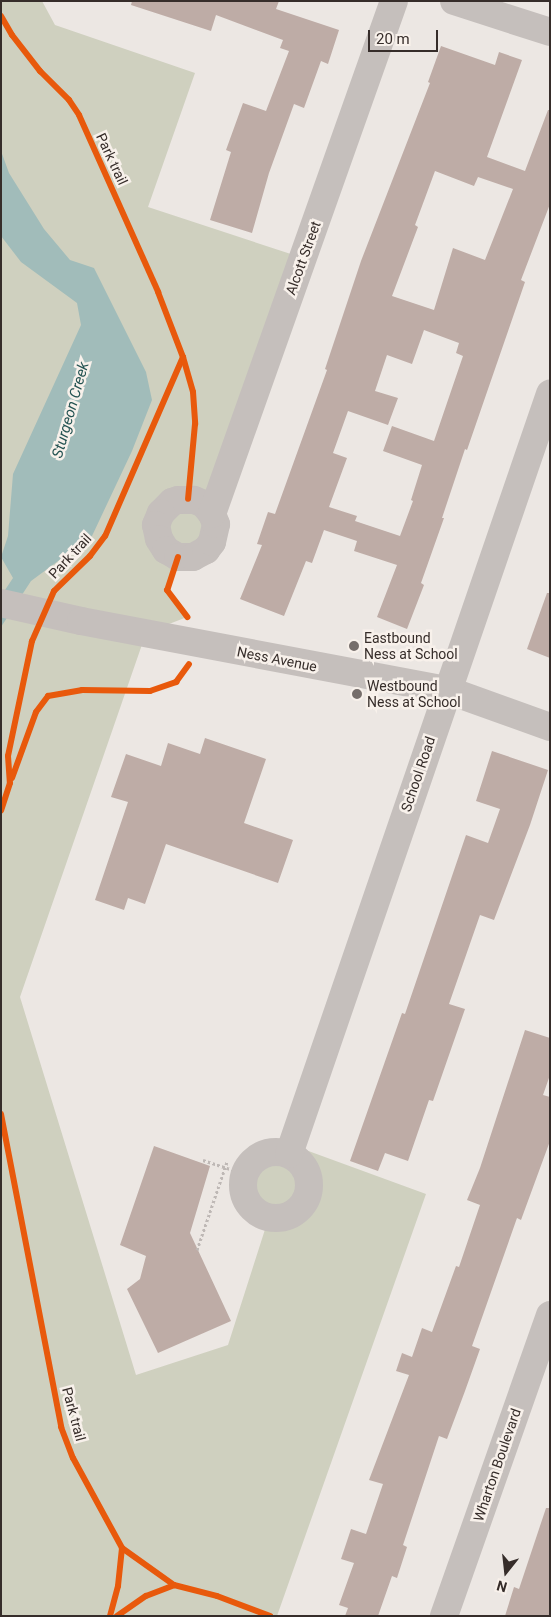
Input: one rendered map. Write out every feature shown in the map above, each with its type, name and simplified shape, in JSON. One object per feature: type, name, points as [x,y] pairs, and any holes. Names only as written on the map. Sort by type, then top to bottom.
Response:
[{"type":"street","name":"Alcott Street","points":[[212,514],[394,1]]},
{"type":"street","points":[[454,1],[550,32]]},
{"type":"street","name":"School Road","points":[[289,1154],[550,394]]},
{"type":"street","name":"Ness Avenue","points":[[1,604],[81,622],[447,690],[550,727]]},
{"type":"street","points":[[274,1152],[289,1154],[300,1162],[307,1171],[310,1183],[308,1194],[303,1205],[292,1214],[281,1218],[269,1217],[259,1213],[250,1205],[233,1167],[253,1161],[263,1154],[274,1152]]},
{"type":"street","name":"Wharton Boulevard","points":[[444,1616],[550,1315]]},
{"type":"path","points":[[197,1250],[233,1167],[202,1160]]},
{"type":"green space","points":[[1,1],[42,1],[55,25],[195,73],[148,207],[303,258],[215,524],[178,557],[167,590],[187,617],[146,633],[20,997],[136,1375],[228,1345],[269,1217],[259,1213],[250,1205],[244,1193],[243,1181],[253,1161],[263,1155],[274,1152],[289,1154],[292,1145],[426,1194],[277,1616],[1,1616]]},
{"type":"water","name":"Sturgeon Creek","points":[[1,151],[9,173],[44,229],[70,260],[94,268],[146,372],[152,400],[132,451],[92,536],[31,581],[1,627],[1,596],[13,578],[1,557],[8,536],[13,474],[81,325],[77,303],[21,262],[1,236]]},
{"type":"building","points":[[132,1],[279,1],[276,9],[339,30],[328,64],[321,61],[304,108],[294,104],[269,173],[252,233],[210,220],[231,152],[226,150],[243,103],[266,111],[289,51],[280,48],[283,40],[216,15],[211,31],[131,5]]},
{"type":"building","points":[[441,46],[495,65],[499,52],[522,60],[487,157],[525,171],[548,110],[550,110],[550,204],[521,280],[525,282],[467,450],[465,449],[442,518],[444,518],[421,583],[424,585],[407,629],[377,617],[397,565],[354,551],[357,541],[324,530],[312,563],[306,561],[284,616],[240,599],[262,545],[257,544],[268,512],[275,514],[327,370],[325,369],[361,261],[430,83],[428,82]],"holes":[[[435,171],[474,186],[478,177],[513,189],[485,260],[453,248],[434,310],[392,296],[418,227],[415,225]],[[424,330],[459,343],[456,353],[463,356],[434,441],[392,426],[383,451],[422,465],[411,500],[413,501],[400,536],[355,521],[357,516],[329,507],[347,458],[333,453],[348,411],[388,425],[398,398],[375,391],[387,355],[412,364]]]},
{"type":"building","points":[[547,593],[550,593],[550,658],[527,649]]},
{"type":"building","points":[[205,738],[266,759],[244,823],[293,840],[278,883],[166,844],[145,904],[128,898],[124,910],[95,900],[128,802],[111,797],[126,754],[161,766],[168,743],[200,754]]},
{"type":"building","points":[[492,751],[548,770],[530,825],[494,920],[480,915],[449,1004],[465,1009],[433,1101],[429,1100],[408,1161],[385,1153],[378,1171],[350,1161],[402,1013],[405,1014],[466,835],[488,843],[500,809],[476,801]]},
{"type":"building","points":[[525,1030],[550,1038],[550,1075],[543,1095],[550,1097],[550,1141],[521,1220],[517,1218],[472,1346],[480,1349],[447,1439],[439,1436],[403,1545],[407,1547],[397,1578],[392,1576],[378,1616],[345,1616],[348,1608],[339,1605],[354,1563],[341,1559],[351,1529],[366,1534],[383,1484],[369,1480],[409,1375],[396,1371],[402,1353],[412,1357],[422,1328],[432,1332],[456,1266],[459,1267],[480,1205],[467,1200],[480,1168]]},
{"type":"building","points":[[154,1146],[210,1166],[190,1233],[231,1321],[158,1353],[127,1289],[140,1279],[146,1256],[120,1245]]},
{"type":"building","points":[[546,1508],[550,1508],[550,1616],[505,1616],[514,1587],[519,1589]]},
{"type":"cycle path","name":"Park trail","points":[[1,16],[12,35],[40,71],[69,100],[79,115],[158,292],[183,357],[105,536],[90,556],[54,591],[32,641],[8,756],[10,783],[1,811]]},
{"type":"cycle path","points":[[183,357],[193,392],[195,424],[188,499]]},
{"type":"cycle path","points":[[178,557],[167,590],[187,617]]},
{"type":"cycle path","points":[[12,778],[36,712],[48,696],[82,690],[150,691],[176,682],[189,664]]},
{"type":"cycle path","name":"Park trail","points":[[1,1114],[61,1427],[73,1458],[122,1548],[174,1585],[217,1596],[270,1616]]},
{"type":"cycle path","points":[[110,1616],[118,1586],[122,1548]]},
{"type":"cycle path","points":[[117,1616],[146,1596],[174,1585]]},
{"type":"place","name":"Eastbound Ness at School","points":[[354,646]]},
{"type":"place","name":"Westbound Ness at School","points":[[357,694]]}]
